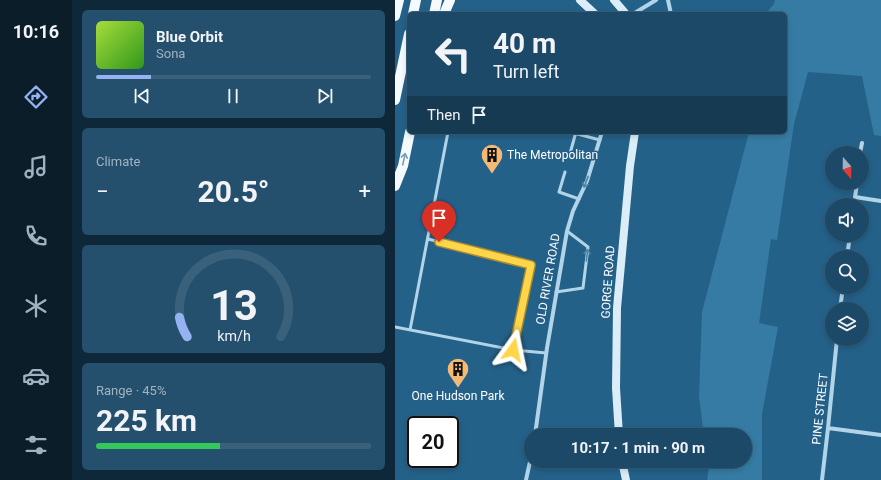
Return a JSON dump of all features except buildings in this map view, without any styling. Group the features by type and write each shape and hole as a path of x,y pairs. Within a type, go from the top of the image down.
{"main road":[{"path":"395,16 399,0"},
{"path":"413,12 416,0"},
{"path":"434,12 437,0"},
{"path":"445,12 450,0"},
{"path":"580,0 593,12"},
{"path":"614,0 623,12"},
{"path":"395,100 407,43"},
{"path":"395,186 403,166 410,134"},
{"name":"GORGE ROAD","path":"619,428 617,308 630,166 635,134"},
{"path":"623,468 625,480"}],"street":[{"path":"636,12 656,0"},
{"path":"668,0 671,12"},
{"name":"OLD RIVER ROAD","path":"536,428 546,350 567,231 573,211 587,181 602,134"},
{"path":"856,190 855,197 881,201"},
{"name":"PINE STREET","path":"822,480 836,346"},
{"path":"828,428 881,435"},
{"path":"526,480 529,468"}],"lane":[{"path":"410,330 449,134"},
{"path":"569,156 576,134"},
{"path":"579,134 600,140"},
{"path":"565,172 559,192 579,199"},
{"path":"556,292 583,288 588,248 567,231"},
{"path":"428,239 531,265 513,350"},
{"path":"395,327 513,350 546,350"}],"shaded area":[{"path":"775,0 881,0 881,136 874,135 862,76 808,72 794,124 777,240 771,239 759,323 778,327 762,414 762,480 707,480 709,468 752,468 752,428 703,428 699,397 702,312 748,134 787,134 787,12 767,12 774,4"}],"place":[{"name":"The Metropolitan","path":"492,174"},
{"name":"One Hudson Park","path":"458,388"}],"route":[{"path":"439,242 531,265 513,350"}]}
